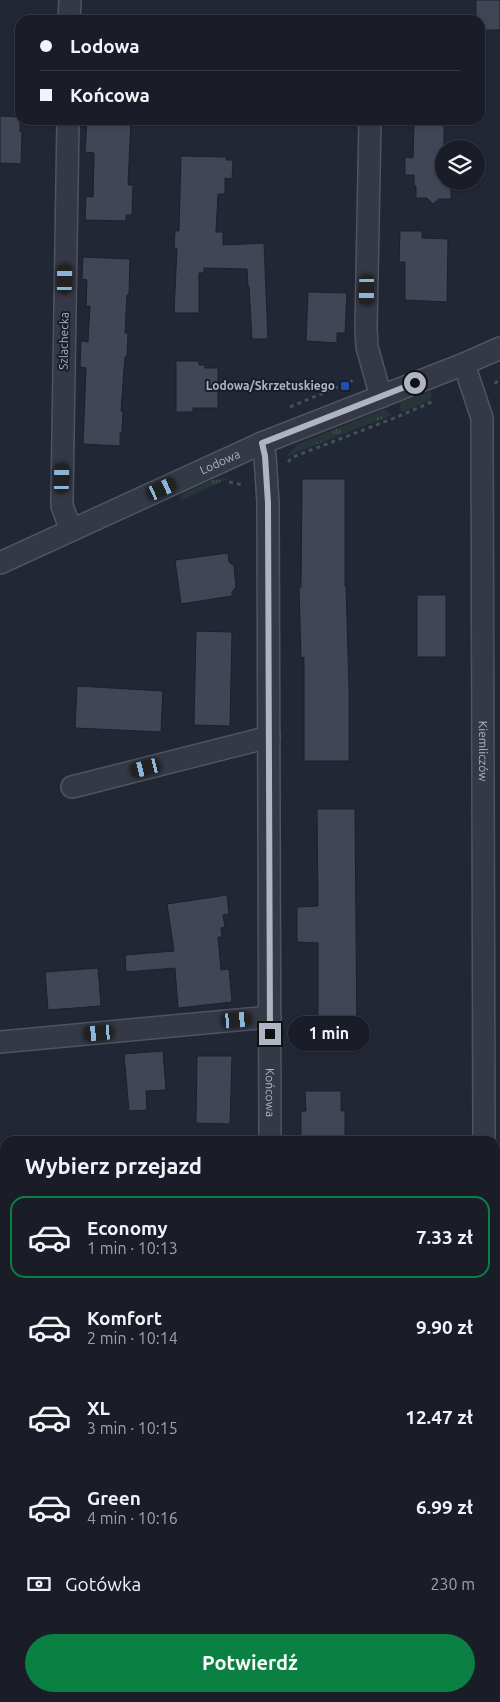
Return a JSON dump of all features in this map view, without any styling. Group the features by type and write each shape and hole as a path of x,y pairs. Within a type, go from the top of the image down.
{"street":[{"path":"69,15 70,0"},
{"name":"Szlachecka","path":"68,125 62,506 71,530"},
{"path":"370,125 366,328 367,347 381,397"},
{"name":"Lodowa","path":"0,563 262,443 464,364 500,348"},
{"name":"Kiemliczów","path":"464,364 482,418 484,1136"},
{"name":"Końcowa","path":"262,443 265,456 268,503 270,1136"},
{"path":"72,787 269,737"},
{"path":"0,1042 270,1017"}],"path":[{"path":"285,465 293,457 439,399"}],"green space":[{"path":"431,391 432,396 430,400 402,412 400,409 401,402"},
{"path":"385,409 392,415 287,456 298,444"},
{"path":"229,478 180,501 181,495 212,480"}],"building":[{"path":"476,0 500,0 500,30 485,30 485,15 476,15"},
{"path":"0,116 15,117 15,125 20,125 20,132 22,131 21,164 0,163"},
{"path":"87,125 131,125 128,185 133,185 132,215 126,215 126,221 85,220 86,196 93,197 94,153 85,152"},
{"path":"414,125 444,125 444,140 435,140 435,190 451,190 451,199 439,199 433,204 427,198 416,198 414,175 405,175 405,157 413,158"},
{"path":"181,156 226,157 226,160 233,160 232,179 225,178 225,194 218,194 216,232 223,232 223,245 264,243 268,339 252,339 247,269 204,268 204,273 199,273 199,313 174,313 177,248 174,248 175,231 179,231"},
{"path":"400,231 422,231 422,238 448,239 447,302 405,300 405,262 399,262"},
{"path":"83,257 130,259 125,333 128,333 127,357 125,357 124,369 120,446 83,444 86,368 80,367 81,341 88,342 90,306 86,306 87,280 82,279"},
{"path":"308,292 347,293 345,333 337,333 337,343 306,341"},
{"path":"176,361 199,361 199,365 205,365 205,368 218,368 218,408 193,408 193,412 176,412"},
{"path":"302,479 345,479 345,586 349,688 349,761 304,761 304,657 301,658 299,587 301,587"},
{"path":"228,553 229,562 234,566 236,587 232,592 232,596 181,604 175,560"},
{"path":"417,595 446,595 446,657 417,657"},
{"path":"196,631 232,632 230,726 194,725"},
{"path":"77,686 163,691 161,732 75,728"},
{"path":"317,809 355,809 357,1043 318,1044 318,943 297,942 297,907 318,906"},
{"path":"227,895 229,914 223,915 225,927 221,928 222,937 218,937 221,970 229,969 232,1002 178,1008 175,968 126,972 125,955 174,951 167,904"},
{"path":"98,968 101,1006 48,1010 45,972"},
{"path":"163,1051 166,1090 146,1091 147,1110 129,1111 124,1054"},
{"path":"197,1056 232,1056 230,1124 196,1123"},
{"path":"305,1091 341,1091 341,1111 345,1111 345,1136 301,1136 301,1111 306,1111"}],"place":[{"name":"Lodowa/Skrzetuskiego","path":"345,386"}],"route":[{"path":"270,1034 268,503 265,456 262,443 415,383"}]}
